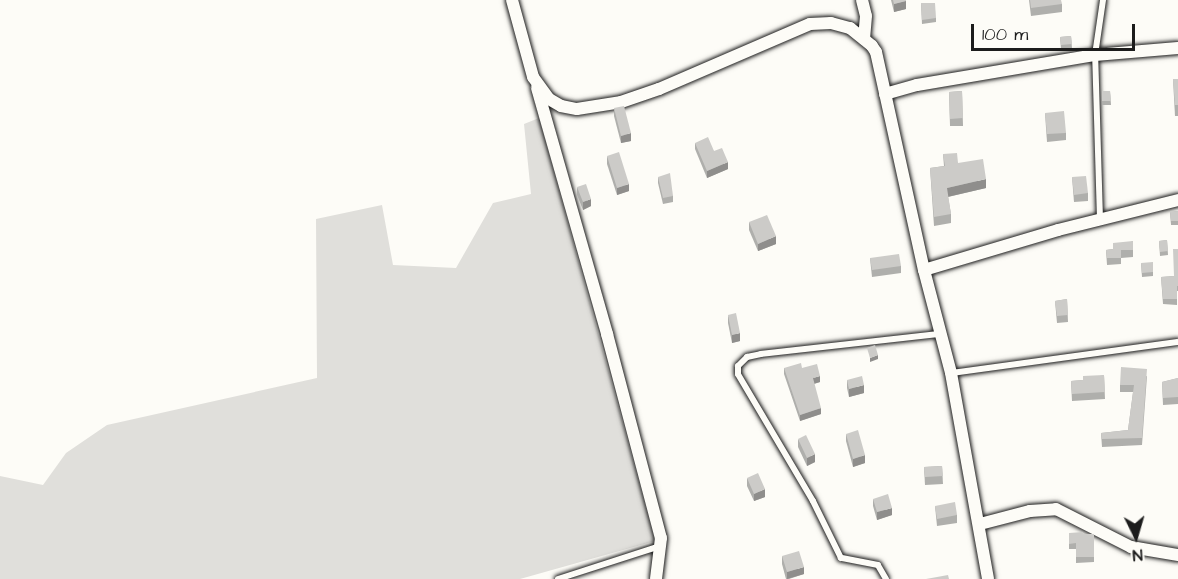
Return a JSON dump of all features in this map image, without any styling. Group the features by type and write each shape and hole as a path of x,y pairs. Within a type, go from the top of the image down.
{"street":[{"path":"512,0 640,455 662,545 656,579"},
{"path":"862,0 866,16 864,39"},
{"path":"533,76 549,99 561,106 577,109 597,108 659,89 810,24 840,25 850,28 876,52 924,270 951,373 980,524 988,579"},
{"path":"885,94 916,85 1095,55 1178,48"},
{"path":"924,270 1100,219 1178,200"},
{"path":"980,524 1030,511 1056,509 1131,547 1178,555"}],"lane":[{"path":"1100,219 1095,55 1103,0"},
{"path":"886,579 878,565 841,558 813,501 738,375 738,366 747,357 761,354 940,334"},
{"path":"951,373 1178,342"},
{"path":"558,579 662,545"}],"shaded area":[{"path":"539,118 655,541 520,579 0,579 0,476 43,485 66,453 107,425 317,378 316,219 382,205 393,265 456,268 493,203 531,194 524,124"}],"building":[{"path":"893,0 906,0 906,1 894,4"},
{"path":"1030,0 1061,0 1062,4 1031,8"},
{"path":"921,3 935,3 936,18 922,20"},
{"path":"1071,36 1072,44 1061,45 1060,37"},
{"path":"1173,79 1178,79 1178,105 1175,105"},
{"path":"962,91 963,118 950,119 949,92"},
{"path":"1102,91 1110,91 1111,101 1102,101"},
{"path":"624,106 631,133 621,136 614,108"},
{"path":"1064,111 1066,133 1047,134 1045,113"},
{"path":"708,137 714,151 722,148 728,162 707,171 695,143"},
{"path":"619,152 629,184 617,188 607,156"},
{"path":"957,153 958,163 983,159 986,179 947,188 951,214 934,217 930,168 945,166 943,154"},
{"path":"670,173 673,196 663,198 658,177"},
{"path":"1086,176 1088,193 1074,195 1072,177"},
{"path":"586,184 591,199 583,202 577,187"},
{"path":"1178,211 1178,221 1171,221 1170,212"},
{"path":"767,215 776,236 758,244 749,222"},
{"path":"1167,240 1168,251 1160,252 1159,241"},
{"path":"1133,241 1133,250 1121,250 1121,258 1107,258 1106,250 1113,249 1113,243"},
{"path":"1173,249 1178,249 1177,299 1163,299 1161,277 1174,276"},
{"path":"899,254 901,266 872,270 870,258"},
{"path":"1153,262 1153,272 1142,273 1141,263"},
{"path":"1067,299 1068,315 1057,316 1055,301"},
{"path":"736,313 740,333 732,335 728,315"},
{"path":"875,345 878,355 870,358 867,348"},
{"path":"801,363 802,368 817,364 820,376 813,378 821,408 800,415 784,368"},
{"path":"1121,367 1147,369 1142,438 1102,439 1101,433 1128,430 1134,385 1120,385"},
{"path":"1104,375 1105,392 1072,394 1071,381 1083,380 1083,376"},
{"path":"862,376 864,385 849,389 847,380"},
{"path":"1178,378 1178,397 1163,398 1162,382"},
{"path":"858,430 865,455 853,459 846,434"},
{"path":"806,435 815,454 807,458 798,439"},
{"path":"942,466 943,476 925,477 924,467"},
{"path":"758,473 765,489 754,494 747,478"},
{"path":"888,494 892,508 877,512 873,499"},
{"path":"955,502 957,515 937,519 935,506"},
{"path":"1083,532 1083,534 1094,534 1094,557 1076,557 1076,543 1069,544 1069,533"},
{"path":"799,551 804,567 787,572 782,556"},
{"path":"948,575 949,579 926,579"}]}
